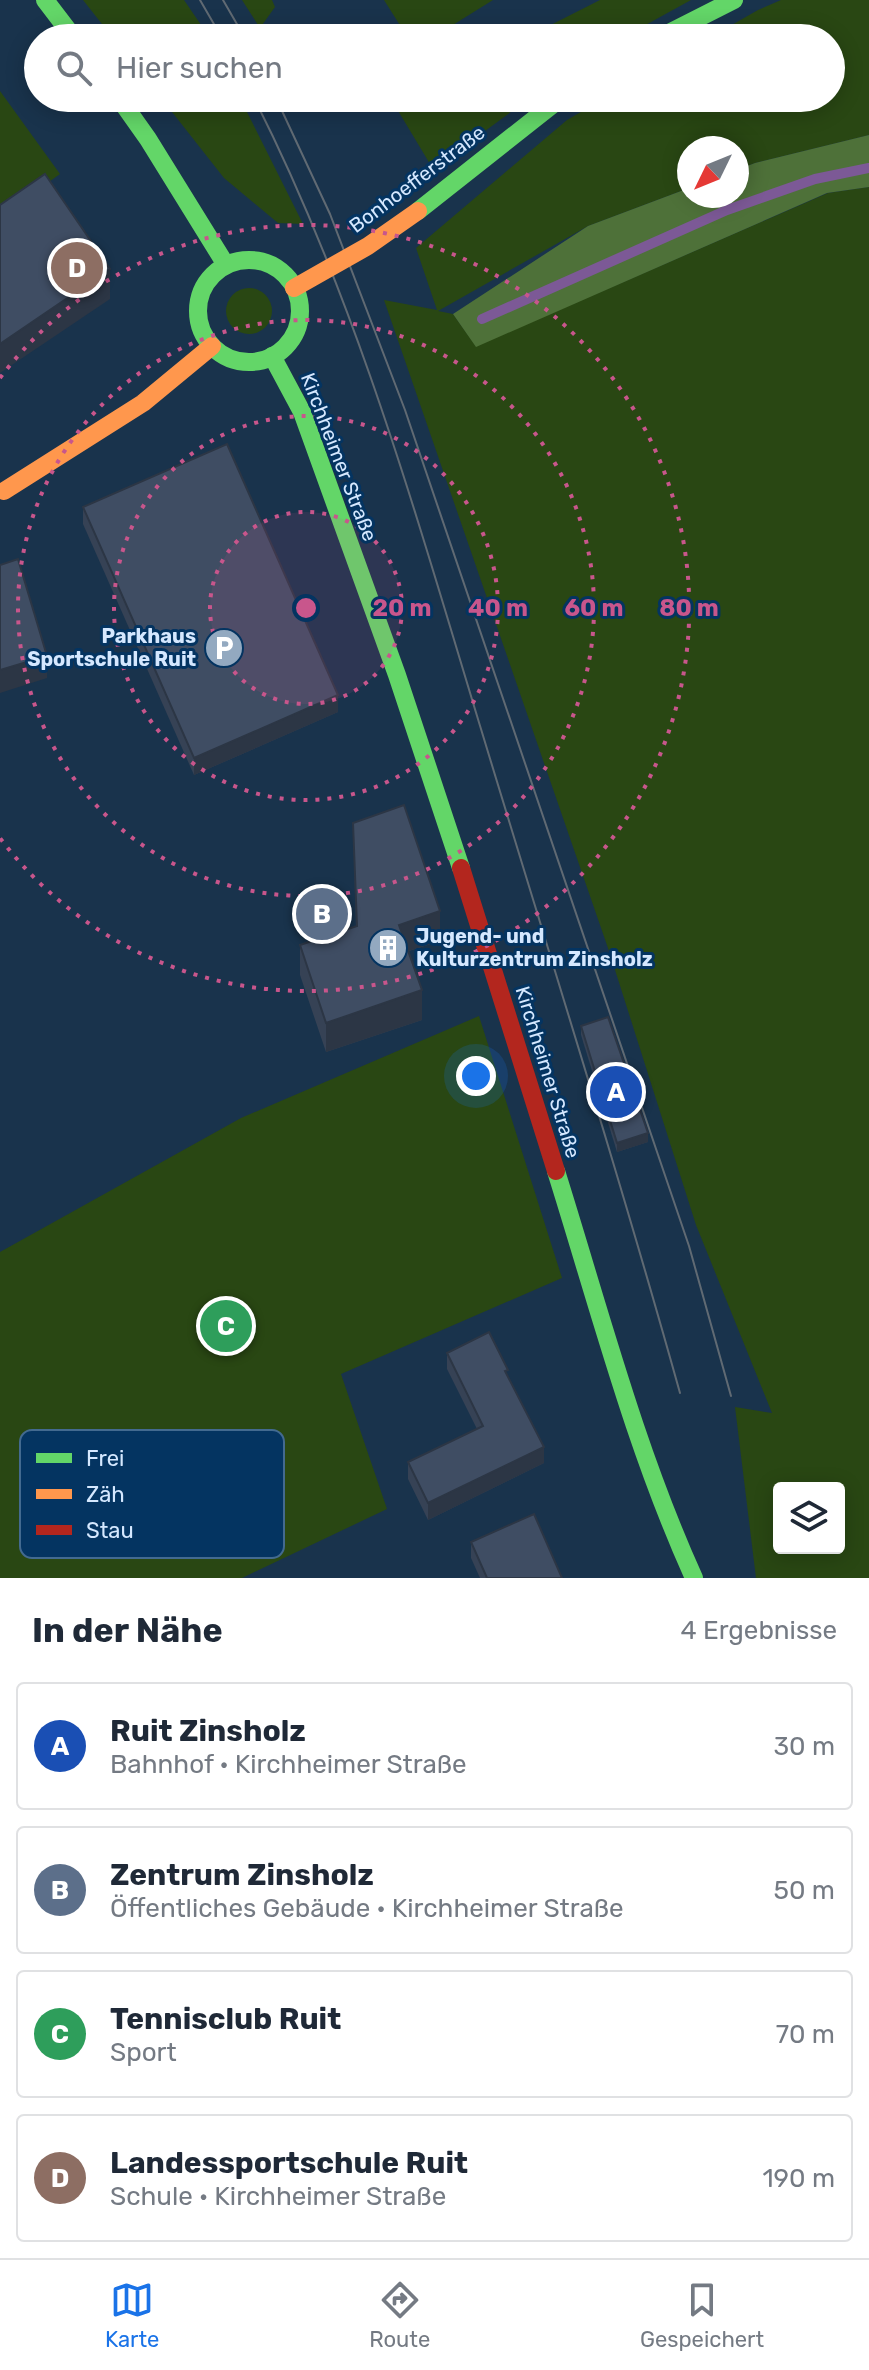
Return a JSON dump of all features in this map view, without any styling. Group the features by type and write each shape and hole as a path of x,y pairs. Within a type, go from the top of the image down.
{"main road":[{"path":"45,0 63,24"},
{"path":"687,24 734,0"},
{"path":"129,112 226,265"},
{"name":"Bonhoefferstraße","path":"294,288 368,246 418,211 541,112"},
{"path":"244,260 270,264 284,274 294,288 300,305 299,323 286,346 272,356 245,361 227,356 212,346 202,329 199,301 211,276 226,265 244,260"},
{"path":"4,491 143,403 212,346"},
{"name":"Kirchheimer Straße","path":"272,356 302,412 397,675 485,940 641,1445 673,1532 694,1578"}],"green space":[{"path":"83,0 184,0 200,24 102,24"},
{"path":"242,0 272,0 275,7 263,24 257,24"},
{"path":"384,0 493,0 454,24 399,24"},
{"path":"600,0 691,0 647,24 553,24"},
{"path":"781,0 869,0 869,135 749,165 749,136 677,136 677,193 588,226 438,311 453,314 476,346 828,193 869,187 869,1578 756,1578 735,1407 772,1413 696,1225 609,951 384,300 437,310 416,248 567,120 581,112 845,112 845,24 734,24"},
{"path":"0,91 60,174 0,217"},
{"path":"172,112 247,112 303,224 278,223 224,178"},
{"path":"399,112 511,112 433,169"},
{"path":"869,135 869,187 827,193 476,347 453,314 588,226 677,193 677,208 749,208 749,165"},
{"path":"249,288 265,295 272,311 265,327 249,334 233,327 226,311 233,295"},
{"path":"479,1016 562,1278 341,1374 387,1509 242,1578 0,1578 0,1252 241,1118"}],"building":[{"path":"45,174 110,269 0,344 0,205"},
{"name":"Parkhaus Sportschule Ruit","path":"227,444 338,695 194,758 83,507"},
{"path":"18,559 47,656 0,670 0,565"},
{"name":"Jugend- und Kulturzentrum Zinsholz","path":"404,805 440,911 399,925 422,990 326,1023 300,945 357,926 353,823"},
{"path":"608,1017 648,1133 617,1143 581,1026"},
{"path":"489,1332 544,1447 428,1503 408,1462 483,1426 447,1353"},
{"path":"534,1514 562,1578 487,1578 471,1542"}],"waterway":[{"path":"482,319 727,210 815,179 869,168"}],"tram line":[{"path":"200,0 214,24"},
{"path":"223,0 237,24"},
{"path":"261,112 323,251 354,330 408,488 680,1393"},
{"path":"283,112 330,214 405,410 689,1246 731,1396"}],"traffic: fast":[{"path":"45,0 63,24"},
{"path":"687,24 734,0"},
{"path":"129,112 226,265"},
{"path":"418,211 543,112"},
{"path":"249,260 268,264 285,275 296,292 300,311 296,330 285,347 268,358 249,362 230,358 213,347 202,330 198,311 202,292 213,275 230,264 249,260"},
{"path":"272,356 302,412 397,675 461,868"},
{"path":"556,1171 636,1428 694,1578"}],"traffic: slow":[{"path":"294,288 368,246 418,211"},
{"path":"4,491 143,403 212,346"}],"traffic: jam":[{"path":"461,868 556,1171"}],"place":[{"name":"Landessportschule Ruit","path":"77,268"},
{"name":"Parkhaus Sportschule Ruit","path":"224,648"},
{"name":"Zentrum Zinsholz","path":"322,914"},
{"name":"Jugend- und Kulturzentrum Zinsholz","path":"388,948"},
{"name":"Ruit Zinsholz","path":"616,1092"},
{"name":"Tennisclub Ruit","path":"226,1326"}]}
